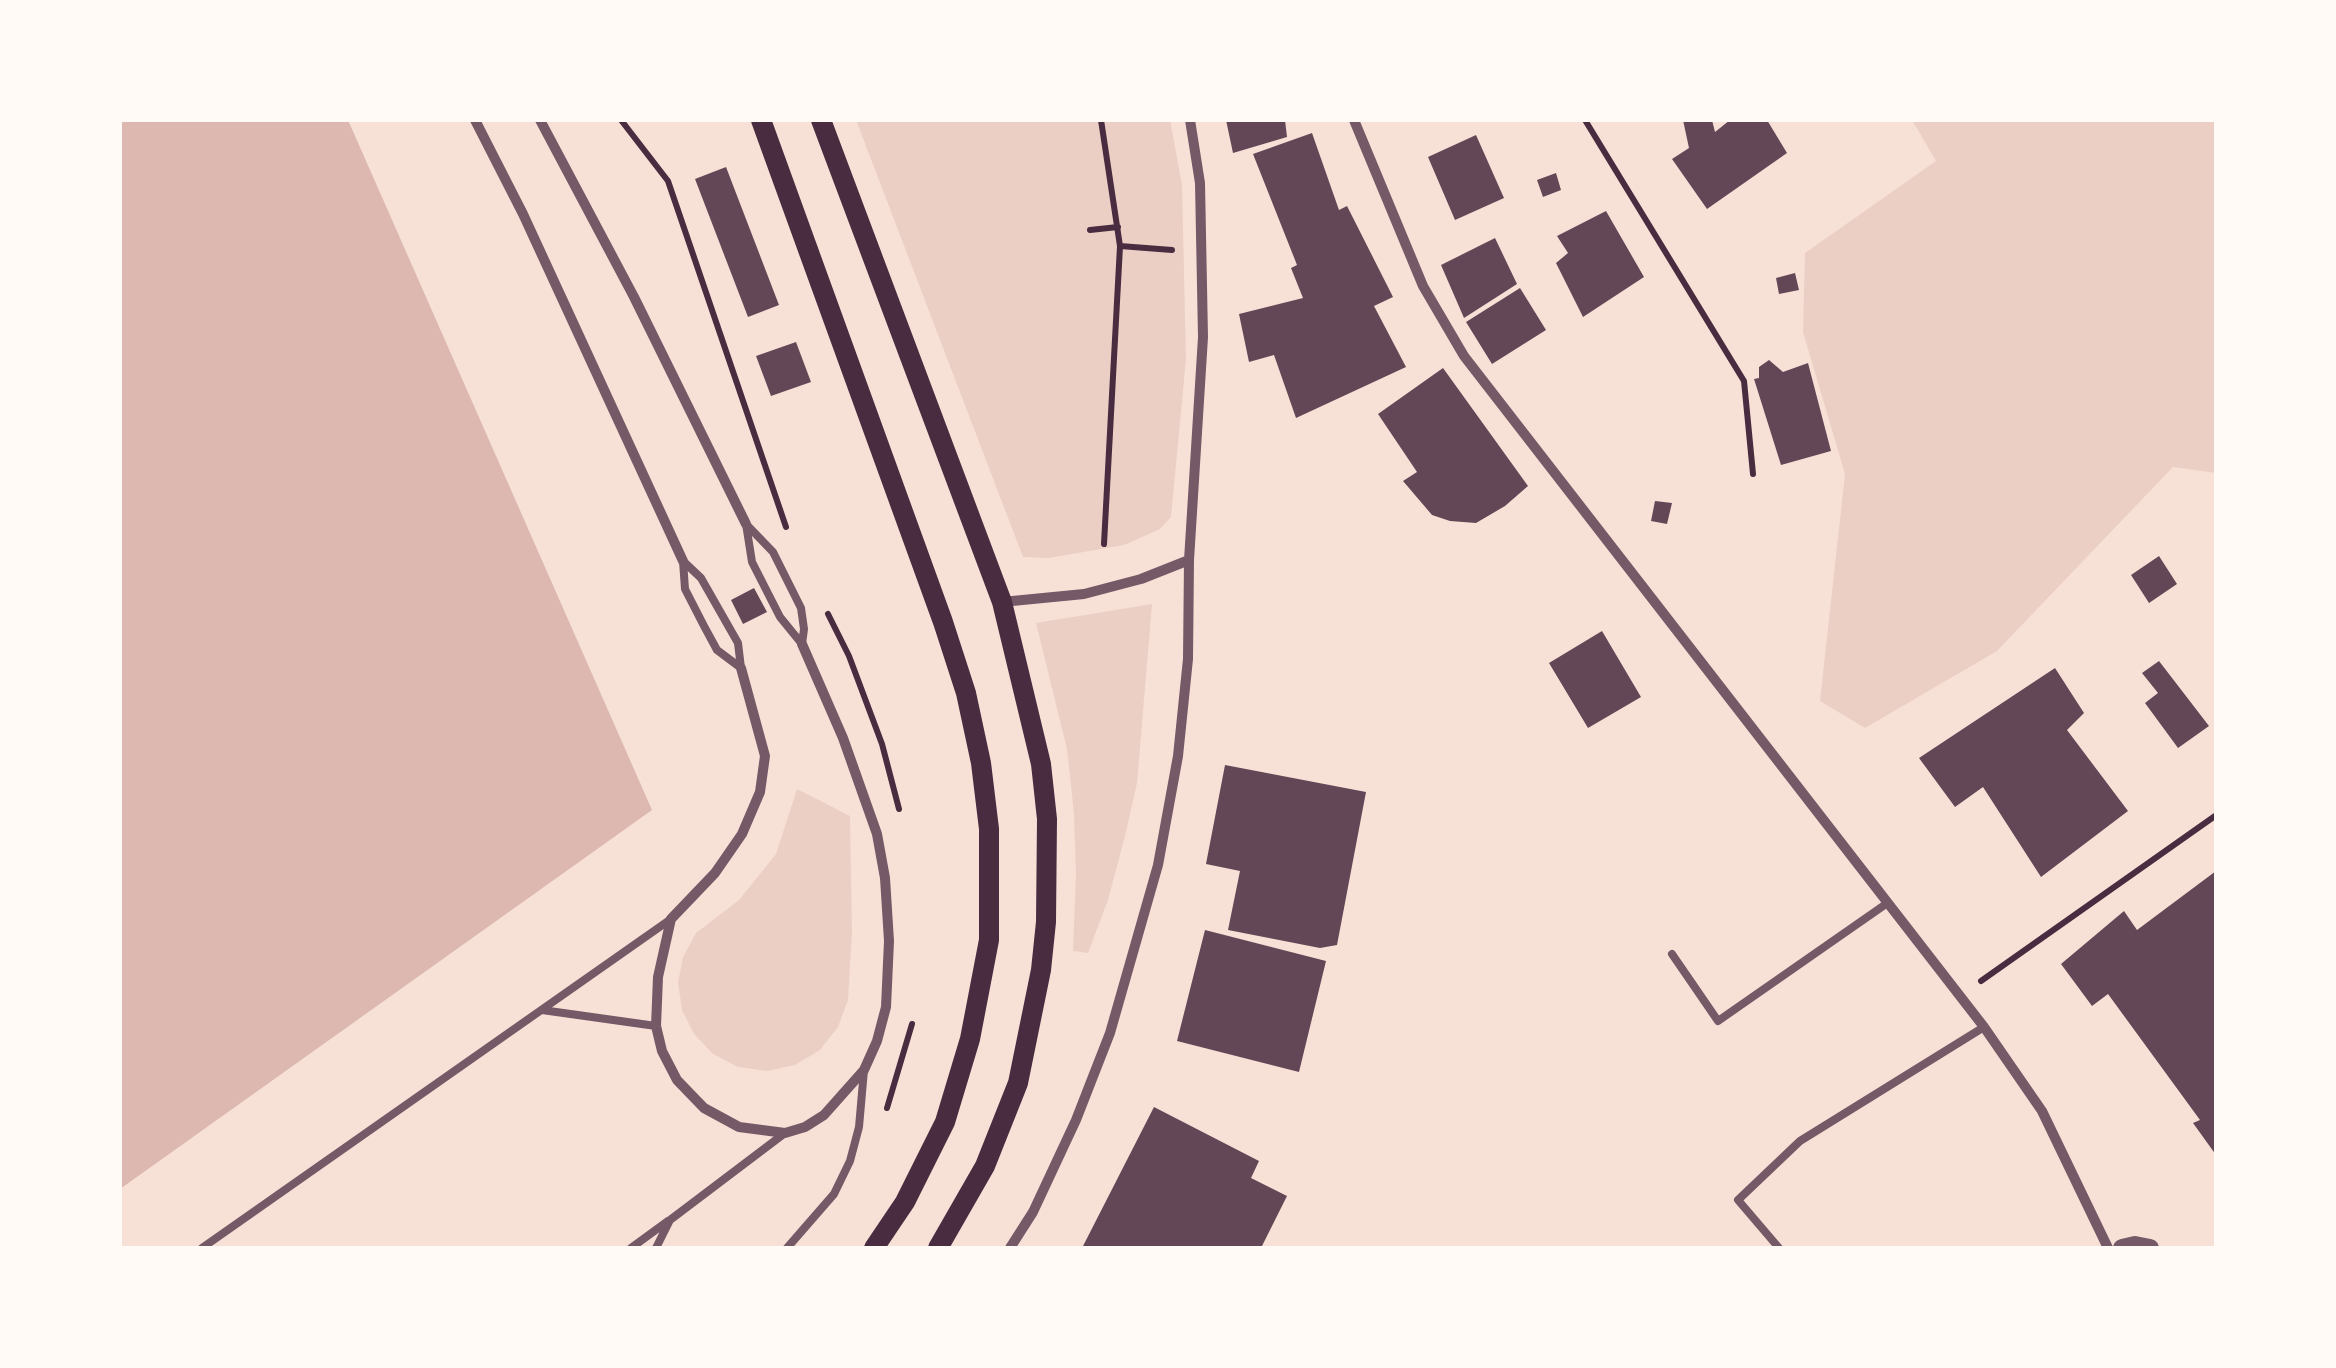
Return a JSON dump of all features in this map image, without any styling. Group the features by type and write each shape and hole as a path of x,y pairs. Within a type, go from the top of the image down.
{"main road":[{"path":"761,120 966,693 988,829 988,940 970,1039 944,1122 905,1202 874,1248"},
{"path":"821,120 1002,602 1040,764 1047,819 1046,922 1018,1083 986,1166 938,1248"}],"street":[{"path":"475,120 523,214 683,561"},
{"path":"540,120 618,265 746,524"},
{"path":"1010,1248 1033,1212 1076,1120 1110,1033 1158,865 1180,736 1188,659 1189,560 1203,337 1200,183 1190,120"},
{"path":"1354,120 1423,286 1464,356 1984,1027 2042,1111 2108,1248"},
{"path":"1002,602 1084,594 1141,579 1189,560"},
{"path":"741,668 765,756 760,792 742,834 715,874 671,920 658,977 656,1026 662,1051 677,1080 696,1102 723,1122 785,1133 824,1115 864,1070 886,1008 889,942 885,878 877,834 844,738 802,644"},
{"path":"2122,1248 2150,1248"}],"lane":[{"path":"746,524 773,552 800,608 802,644"},
{"path":"746,524 752,562 780,617 802,644"},
{"path":"683,561 685,589 716,650 741,668"},
{"path":"683,561 701,578 738,643 741,668"},
{"path":"1672,954 1718,1021 1886,904"},
{"path":"202,1248 671,920"},
{"path":"540,1010 656,1026"},
{"path":"1778,1248 1738,1200 1800,1141 1984,1027"},
{"path":"787,1248 834,1194 850,1161 859,1126 864,1070"},
{"path":"631,1248 785,1133"},
{"path":"656,1248 670,1220"}],"path":[{"path":"1101,120 1120,246 1104,544"},
{"path":"1585,120 1744,381 1753,474"},
{"path":"1090,230 1118,226"},
{"path":"1120,246 1172,250"},
{"path":"1960,996 2215,816"}],"shaded area":[{"path":"120,120 348,120 652,810 120,1189"},
{"path":"856,120 1170,120 1182,185 1186,359 1171,517 1160,529 1124,545 1049,558 1023,557"},
{"path":"1912,120 2216,120 2216,473 2173,467 1997,651 1865,728 1820,701 1845,474 1803,332 1805,253 1936,161"},
{"path":"1152,604 1137,783 1125,836 1108,900 1088,953 1073,951 1076,874 1067,749 1036,623"},
{"path":"797,789 850,816 852,933 848,1000 838,1027 820,1050 795,1065 767,1071 738,1067 713,1054 694,1034 682,1010 678,983 683,957 696,933 739,900 776,854"}],"building":[{"path":"1226,120 1285,120 1287,137 1233,153"},
{"path":"1683,120 1712,120 1715,132 1730,120 1767,120 1787,153 1707,209 1672,159 1689,148"},
{"path":"1312,133 1339,210 1347,206 1393,297 1374,306 1406,367 1296,418 1274,355 1249,362 1239,314 1303,298 1291,268 1297,265 1253,154"},
{"path":"1476,135 1504,198 1455,220 1428,157"},
{"path":"726,167 779,305 748,317 695,179"},
{"path":"1556,173 1561,190 1543,197 1537,180"},
{"path":"1606,211 1644,277 1583,317 1556,263 1568,253 1557,236"},
{"path":"1495,238 1517,284 1464,318 1441,265"},
{"path":"1795,273 1799,290 1779,294 1776,278"},
{"path":"1520,288 1546,330 1492,364 1466,322"},
{"path":"796,342 811,382 771,396 756,356"},
{"path":"1769,360 1783,372 1808,363 1831,451 1781,465 1754,379 1759,378 1759,367"},
{"path":"1443,368 1528,486 1476,523 1432,515 1403,481 1417,472 1378,414"},
{"path":"1655,501 1672,503 1667,524 1651,521"},
{"path":"2159,556 2177,584 2149,603 2131,575"},
{"path":"754,588 767,612 743,624 731,600"},
{"path":"1602,631 1641,697 1588,728 1549,663"},
{"path":"2159,661 2209,726 2178,748 2145,703 2158,693 2142,673"},
{"path":"2055,668 2084,713 2067,730 2128,811 2041,877 1983,787 1955,807 1919,758"},
{"path":"1225,765 1366,792 1337,945 1320,948 1228,930 1240,871 1206,864"},
{"path":"2216,871 2216,1155 2193,1123 2200,1120 2108,994 2092,1006 2061,964 2124,911 2137,930"},
{"path":"1205,930 1326,961 1299,1072 1177,1041"},
{"path":"1154,1107 1259,1161 1251,1178 1287,1196 1261,1248 1082,1248"}]}
